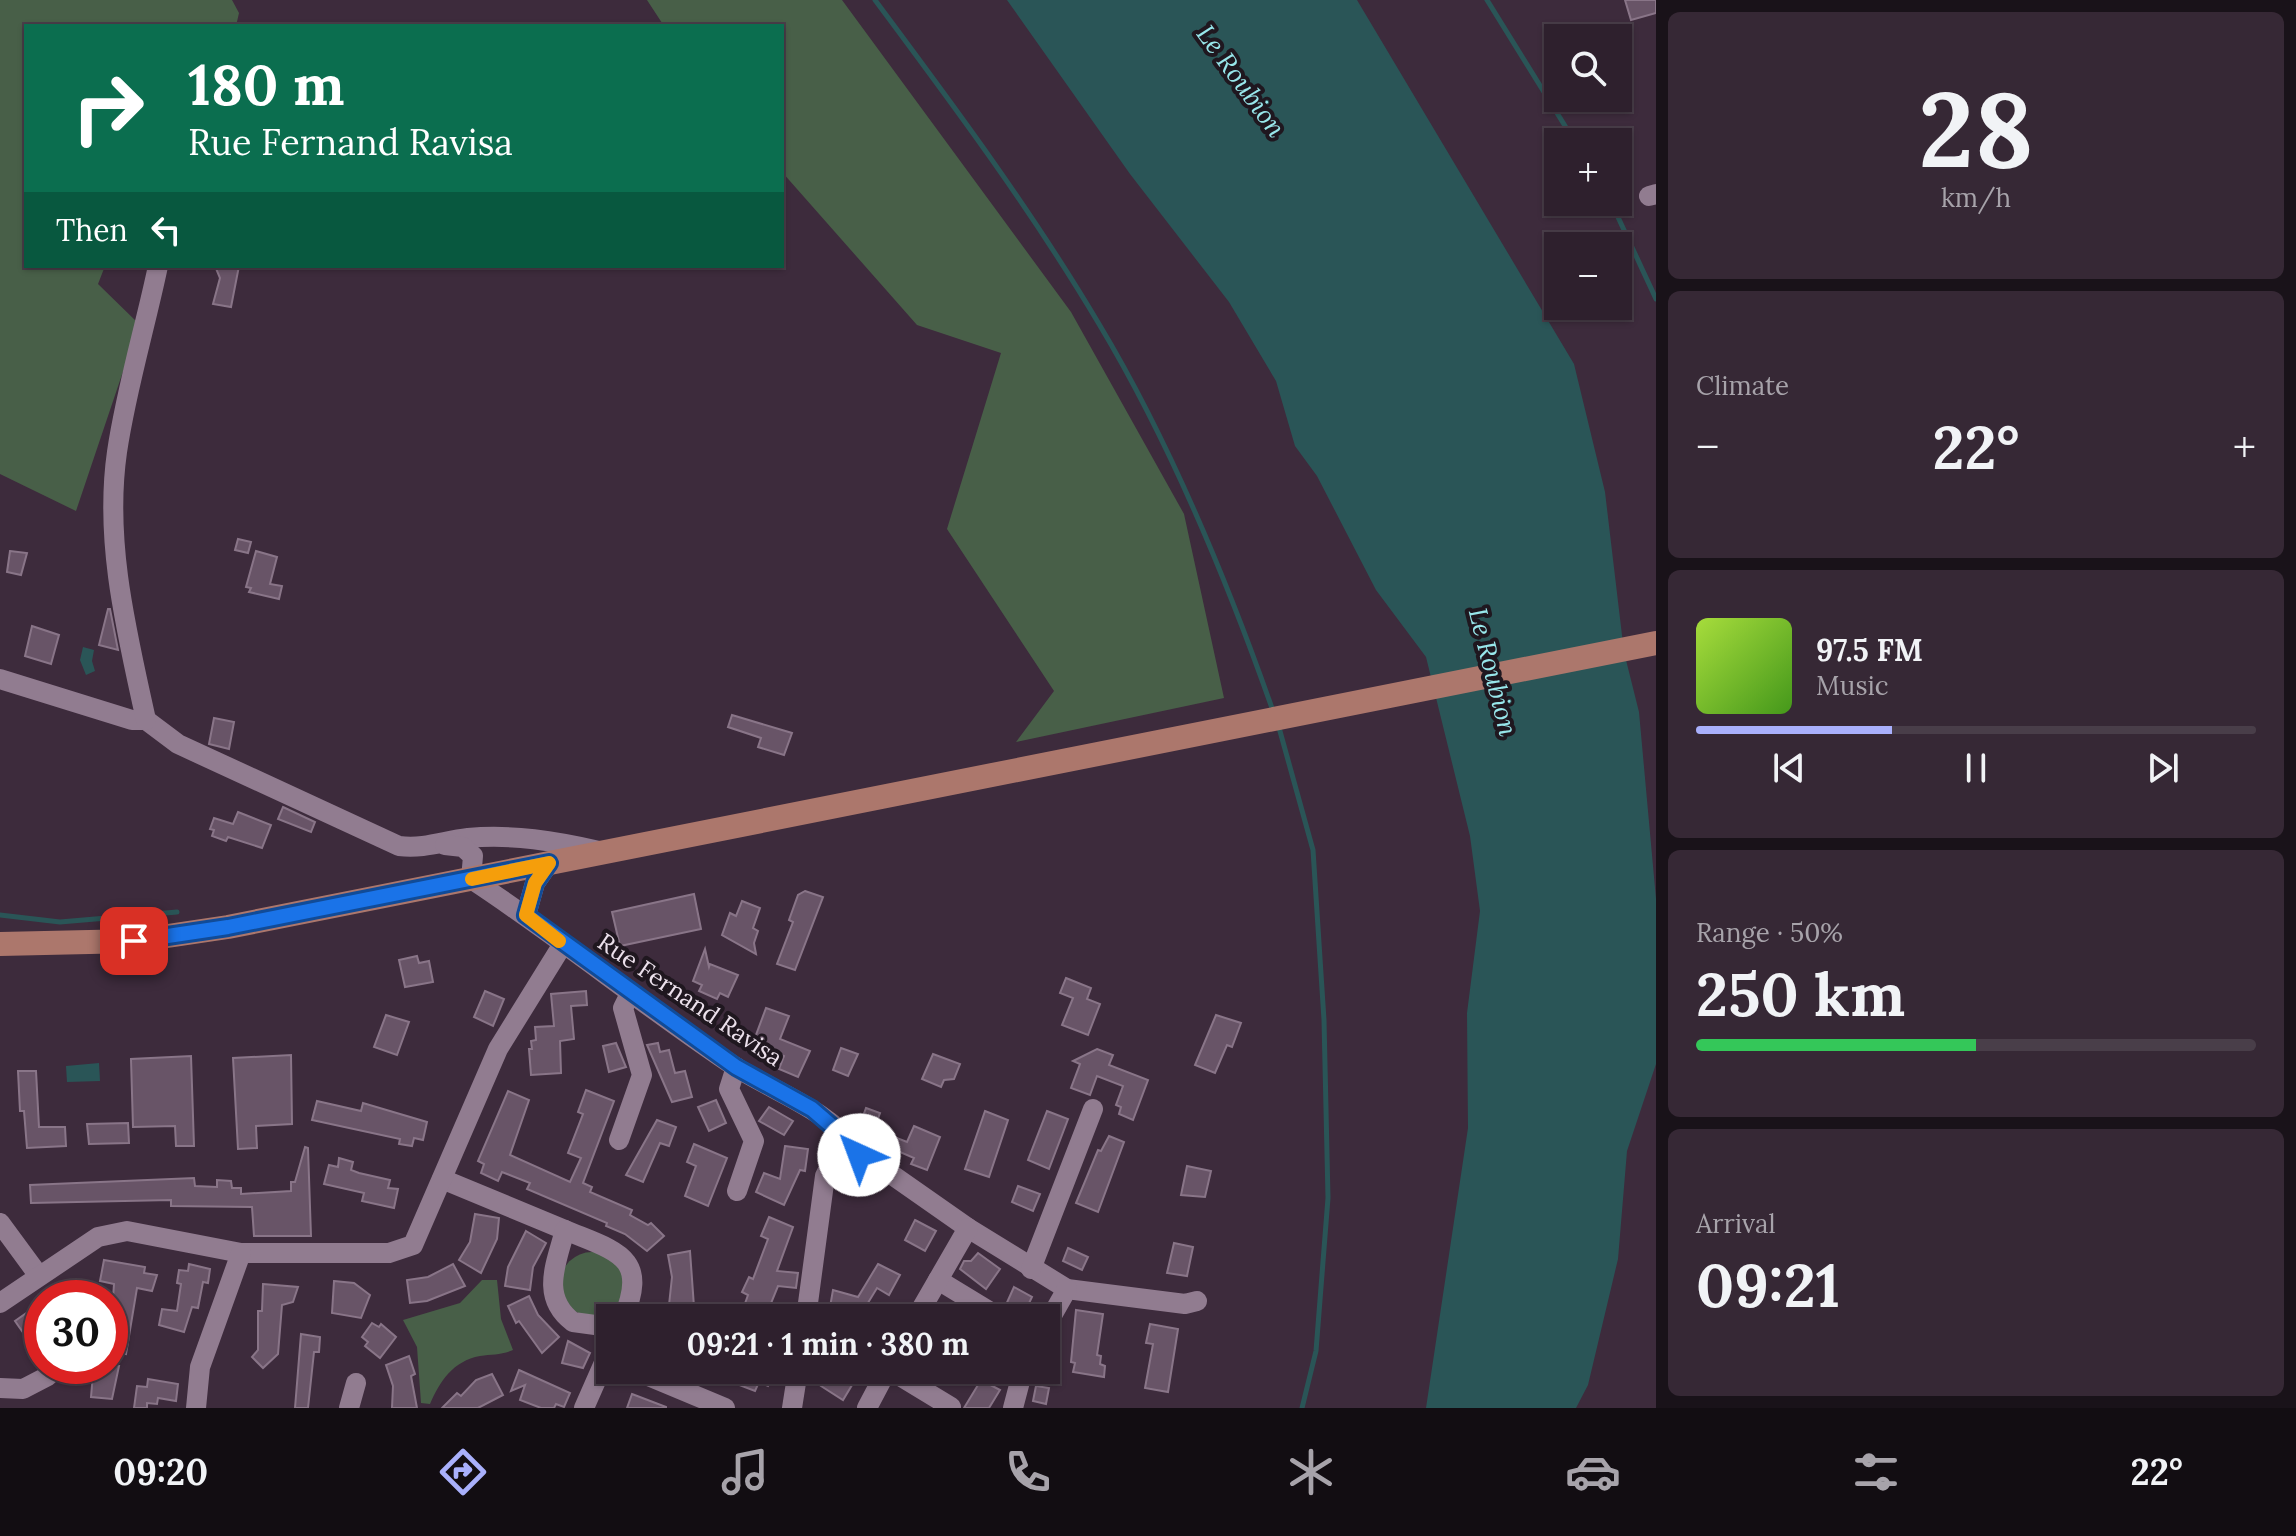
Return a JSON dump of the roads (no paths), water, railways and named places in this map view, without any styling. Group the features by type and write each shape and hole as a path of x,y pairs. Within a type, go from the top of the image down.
{"main road":[{"path":"0,944 134,941 228,927 1656,643"}],"street":[{"path":"146,720 115,552 114,502 117,452 158,268"},
{"path":"0,679 132,720 146,720 178,744 399,846 422,848 497,837 547,839 603,852"},
{"path":"441,845 463,847 473,856 471,879"},
{"path":"526,915 535,883 549,863"},
{"name":"Rue Fernand Ravisa","path":"471,879 526,915 630,994 736,1067 828,1123 850,1157"},
{"path":"0,1303 98,1237 127,1231 241,1253 389,1253 413,1245 498,1049 563,944"},
{"path":"619,1140 642,1075 623,1008 630,994"},
{"path":"736,1067 729,1089 754,1141 737,1191"},
{"path":"1031,1269 1093,1109"},
{"path":"808,1304 825,1176 850,1157 1067,1289 1185,1304 1197,1301"},
{"path":"442,1179 621,1255 632,1272 634,1292 629,1304"},
{"path":"0,1223 39,1276"},
{"path":"924,1304 968,1228"},
{"path":"565,1230 552,1289 559,1308 573,1322 596,1325"},
{"path":"558,1256 597,1244"},
{"path":"196,1408 200,1367 241,1253"},
{"path":"938,1280 977,1304"},
{"path":"1058,1304 1067,1289"},
{"path":"349,1408 356,1383"},
{"path":"584,1408 596,1383"},
{"path":"0,1388 23,1389 33,1384"},
{"path":"668,1384 725,1408"},
{"path":"792,1408 796,1384"},
{"path":"867,1408 880,1384"},
{"path":"912,1384 951,1407"},
{"path":"1013,1408 1019,1384"}],"water":[{"name":"Le Roubion","path":"1007,0 1357,0 1544,314 1544,320 1548,320 1574,364 1605,492 1624,652 1639,712 1656,899 1656,1064 1627,1151 1618,1259 1588,1385 1576,1408 1426,1408 1468,1128 1467,1013 1480,911 1470,836 1426,657 1376,590 1317,476 1295,446 1276,381 1229,302 1130,174"},
{"path":"83,647 94,650 92,661 95,671 86,675 80,660"},
{"path":"99,1063 100,1081 67,1082 66,1066"}],"waterway":[{"path":"875,0 1020,200 1125,370 1196,513 1273,711"},
{"path":"1487,0 1566,128"},
{"path":"1617,216 1656,299"},
{"path":"1278,724 1313,850 1324,1020 1328,1198 1316,1351 1302,1408"},
{"path":"0,915 60,922 177,912"}]}
